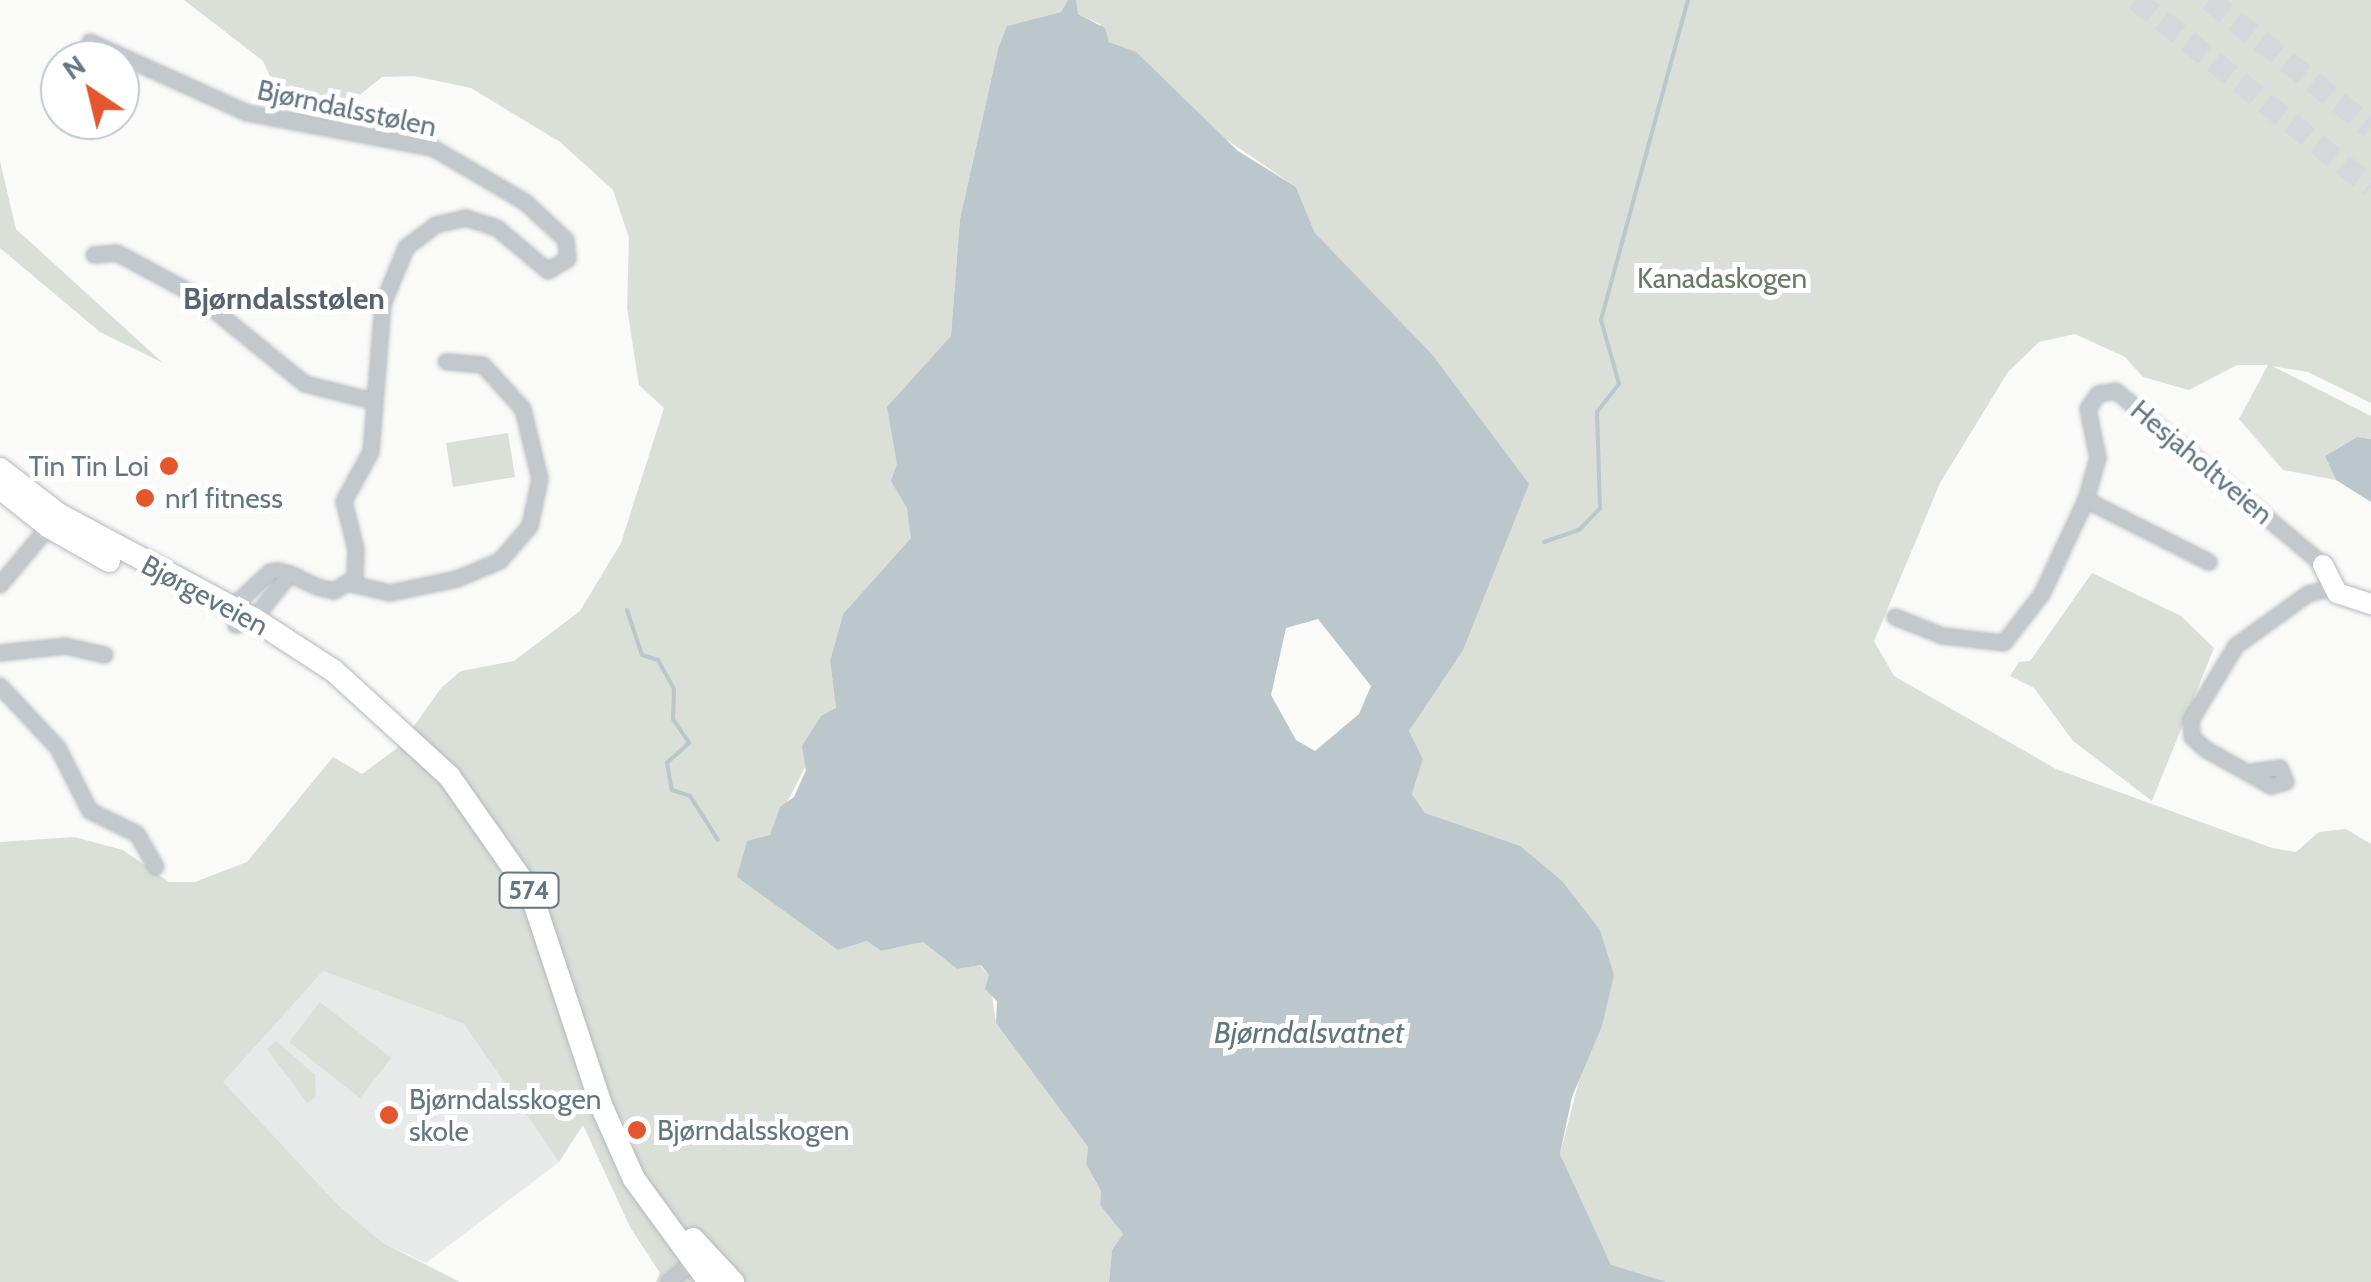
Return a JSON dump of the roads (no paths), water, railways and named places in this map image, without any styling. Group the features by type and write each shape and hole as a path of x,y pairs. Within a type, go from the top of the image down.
{"main road":[{"name":"Bjørgeveien","path":"0,469 54,521"},
{"name":"Bjørgeveien","path":"0,488 54,521 241,618 403,731 483,816 530,893 596,1084 634,1179 699,1271 732,1282"},
{"name":"Hesjaholtveien","path":"2320,561 2332,588"},
{"path":"2332,588 2371,604"}],"street":[{"name":"Bjørndalsstølen","path":"140,65 247,113 433,148 560,230 568,260 548,272 497,228 466,218 436,224 411,242 383,304 371,452 344,501 358,562 351,584"},
{"path":"94,255 117,253 197,296 305,384 373,401"},
{"path":"241,618 270,572 290,574 326,591 351,584 390,594 457,579 500,561 530,526 540,478 523,409 484,365 446,362"},
{"name":"Hesjaholtveien","path":"1895,617 1943,636 2004,643 2042,594 2086,500 2098,458 2088,409 2098,394 2116,390 2320,561"},
{"path":"2086,500 2208,562"},
{"path":"0,585 54,521"},
{"path":"241,618 290,574"},
{"path":"2252,772 2196,742 2191,720 2236,646 2308,594 2332,588"},
{"path":"0,653 66,646 105,655"},
{"path":"0,686 58,748 90,811 137,834 156,868"},
{"path":"669,1282 699,1271"}],"water":[{"name":"Bjørndalsvatnet","path":"1068,0 1076,0 1078,14 1105,28 1109,42 1136,52 1238,151 1296,187 1315,233 1431,353 1529,484 1463,650 1409,731 1423,759 1412,794 1425,813 1520,846 1562,881 1600,930 1614,975 1602,1026 1572,1097 1560,1154 1611,1265 1667,1282 1109,1282 1112,1250 1123,1234 1100,1205 1101,1191 1086,1164 1088,1147 996,1023 997,1001 985,989 989,975 981,965 957,969 923,942 881,951 867,941 838,950 737,877 747,841 770,835 780,807 794,797 806,770 802,746 821,716 836,708 830,661 843,614 911,538 907,508 891,481 897,464 887,407 951,336 960,219 998,49 1007,26 1061,12","holes":["1318,619 1371,686 1359,714 1315,751 1296,740 1271,695 1286,628"]},
{"path":"2357,437 2371,439 2371,502 2336,480 2325,456"}],"waterway":[{"path":"1544,542 1579,530 1600,508 1597,412 1619,384 1601,320 1688,0"},
{"path":"627,610 642,655 658,660 674,689 673,719 689,743 667,763 672,790 690,796 718,840"}],"tunnel":[{"path":"2136,0 2371,187"},
{"path":"2209,0 2371,128"}],"place":[{"name":"Tin Tin Loi","path":"169,466"},
{"name":"nr1 fitness","path":"145,498"},
{"name":"Bjørndalsskogen skole","path":"389,1115"},
{"name":"Bjørndalsskogen","path":"637,1130"}],"district":[{"name":"Bjørndalsstølen","path":"284,299"}],"park label":[{"name":"Kanadaskogen","path":"1722,278"}]}
